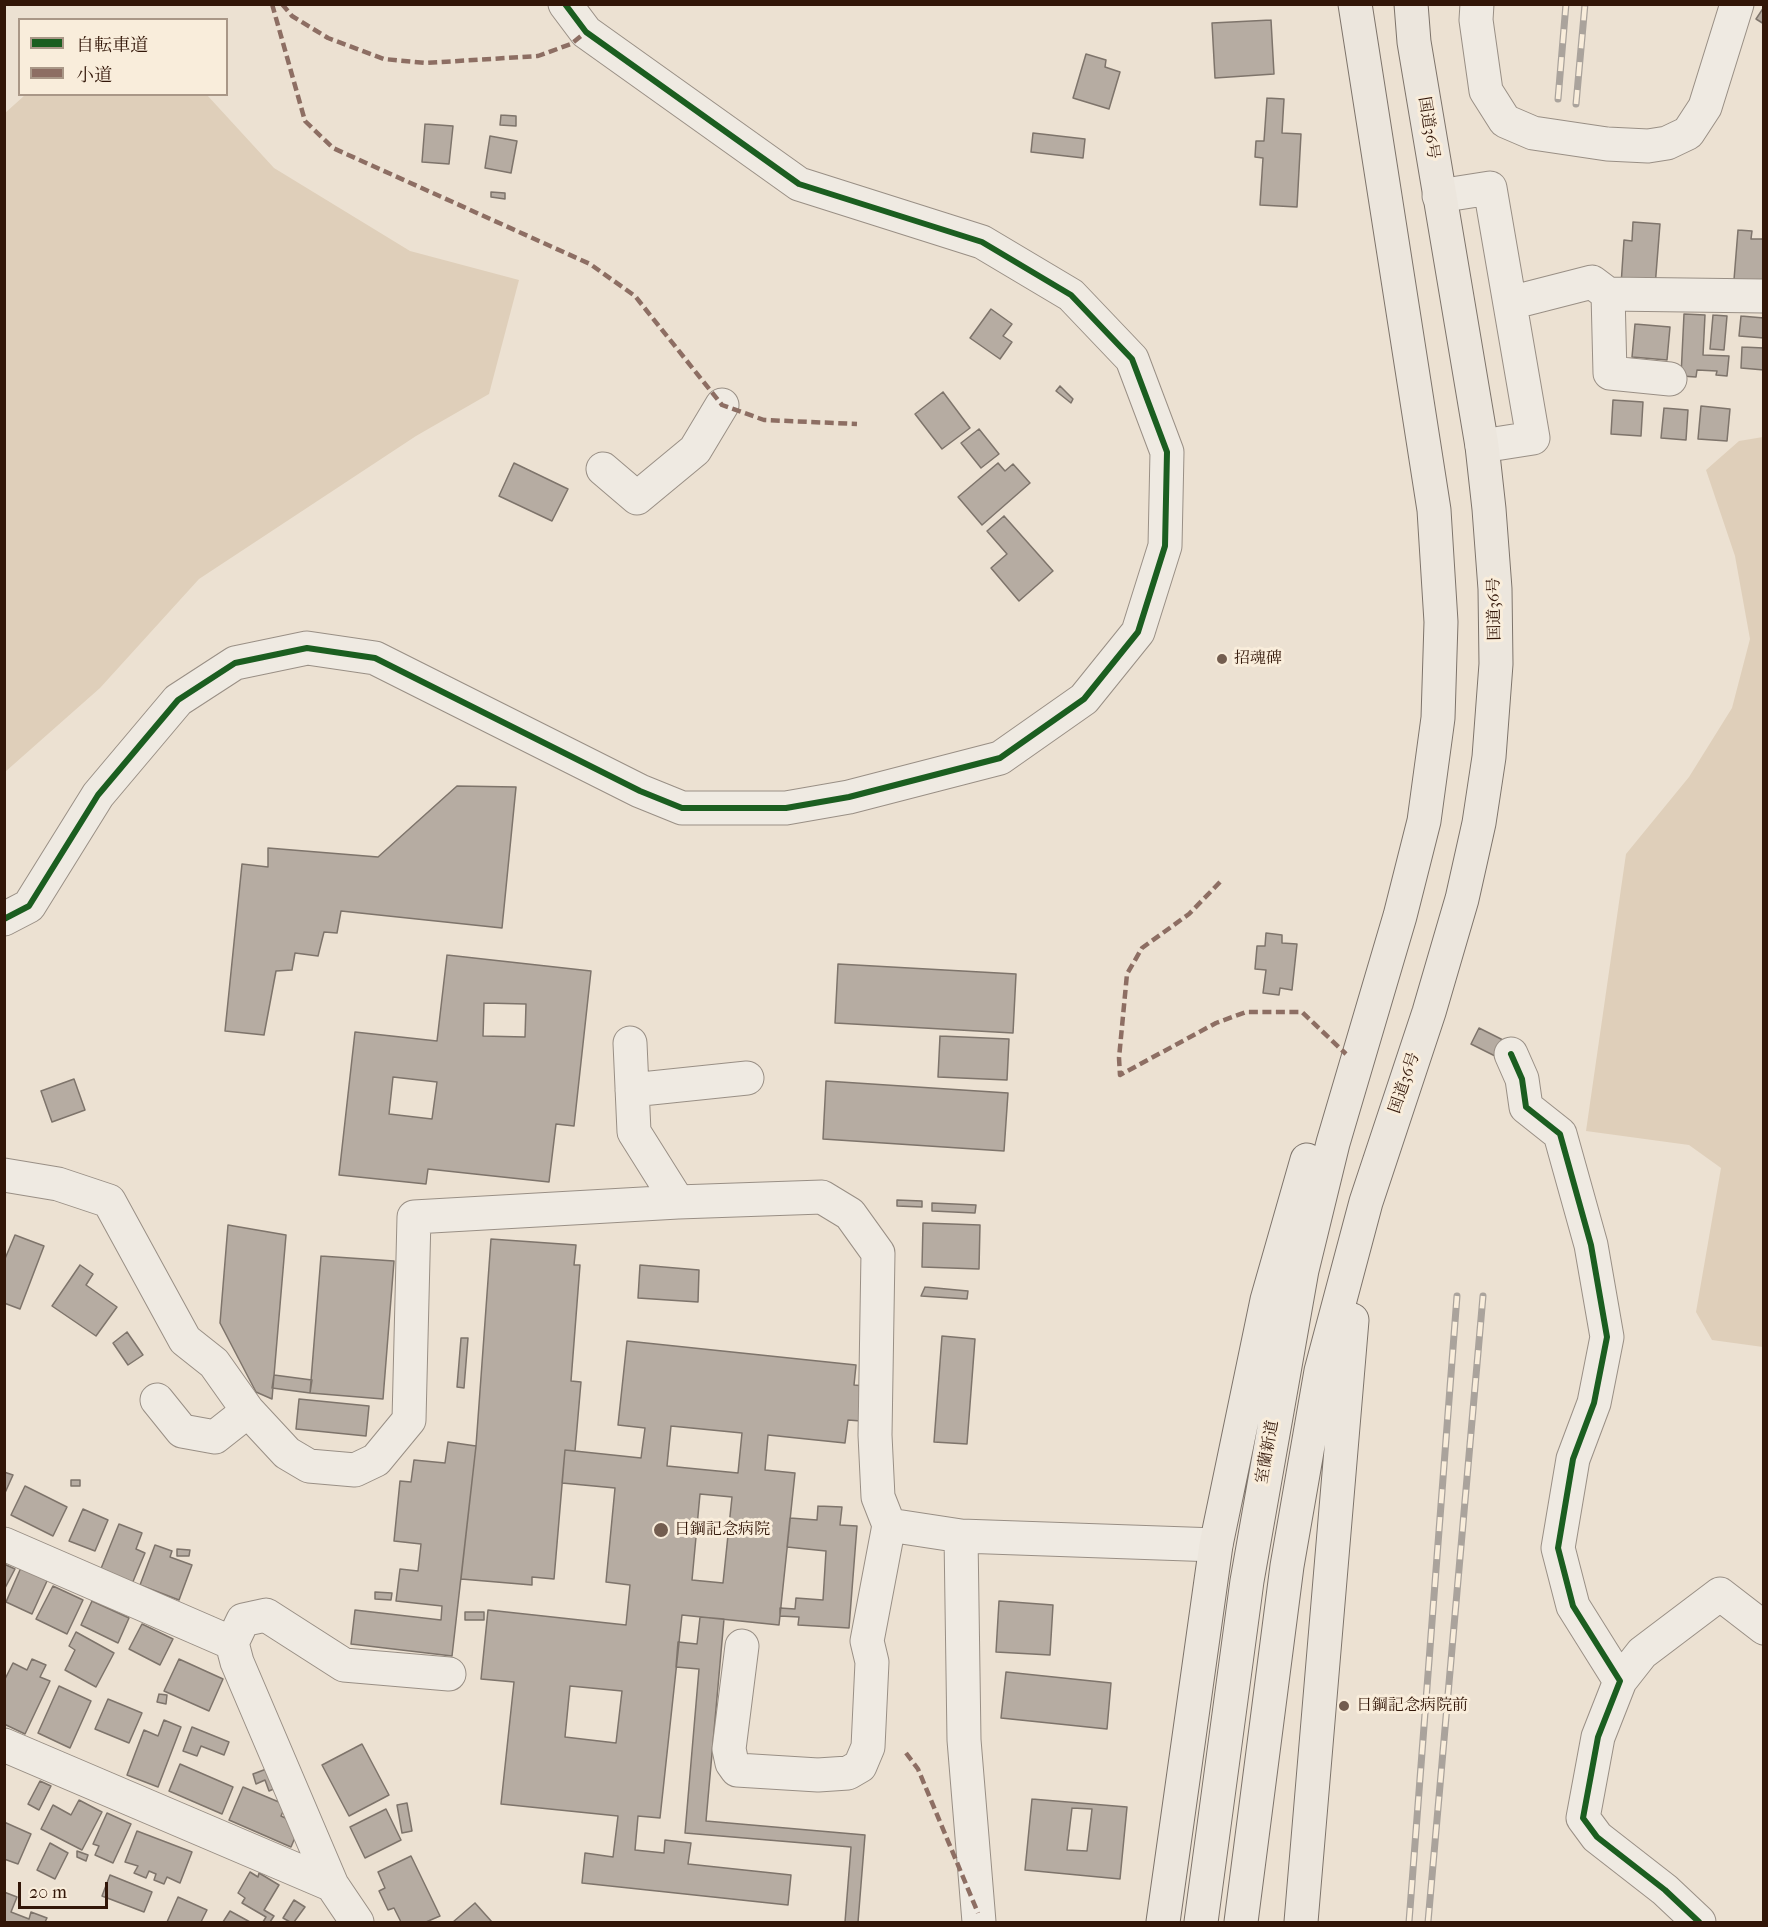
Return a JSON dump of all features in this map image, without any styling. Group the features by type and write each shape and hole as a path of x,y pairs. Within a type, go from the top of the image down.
{"highway":[{"path":"1163,1923 1216,1545 1267,1300 1305,1167 1346,1054 1377,989 1400,916 1424,821 1438,718 1441,622 1434,510 1355,4"},
{"name":"国道36号","path":"1366,1202 1429,1012 1462,899 1479,823 1488,757 1496,664 1495,589 1482,446 1414,42 1411,4"},
{"name":"室蘭新道","path":"1201,1923 1266,1461 1302,1270 1333,1143 1377,989"},
{"path":"1241,1923 1268,1696 1303,1467 1321,1371 1366,1202"},
{"path":"1301,1923 1343,1401 1366,1202"}],"street":[{"path":"4,919 29,906 98,795 178,700 235,663 307,648 375,658 640,791 682,808 786,808 849,797 1000,758 1084,699 1138,632 1165,546 1167,452 1132,359 1071,295 982,242 799,184 586,32 565,4"},
{"path":"1478,4 1476,20 1486,91 1505,121 1533,133 1607,144 1648,147 1667,143 1688,133 1705,106 1737,4"},
{"path":"1439,196 1490,188 1510,303 1533,438 1482,446"},
{"path":"1510,303 1592,282 1608,294 1764,296"},
{"path":"1608,294 1610,373 1670,379"},
{"path":"603,469 637,498 695,450 723,405"},
{"path":"630,1043 634,1132 678,1202"},
{"path":"1510,1054 1522,1080 1526,1107 1560,1134 1591,1245 1607,1337 1593,1403 1573,1459 1558,1548 1573,1606 1620,1681"},
{"path":"632,1090 747,1078"},
{"path":"4,1176 58,1184 109,1201 186,1340 214,1363 248,1410 287,1453 309,1466 355,1470 376,1460 409,1420 414,1217 678,1202 822,1197 850,1214 878,1252 875,1435 878,1497 889,1525 867,1641 872,1662 868,1747 861,1766 848,1773 818,1775 737,1770 732,1763 729,1749 742,1646"},
{"path":"157,1400 182,1431 215,1437 248,1410"},
{"path":"889,1525 961,1536 1216,1545"},
{"path":"961,1536 964,1740 979,1923"},
{"path":"4,1544 232,1643 332,1885 357,1923"},
{"path":"1700,1923 1665,1890 1597,1837 1583,1818 1598,1737 1620,1681 1642,1653 1720,1594 1764,1628"},
{"path":"232,1643 243,1620 266,1615 344,1665 449,1674"},
{"path":"4,1745 332,1885"}],"shaded area":[{"path":"24,96 208,96 274,168 410,251 519,280 489,394 416,436 199,579 100,688 5,772 4,114"},
{"path":"1764,437 1763,1347 1712,1340 1696,1312 1721,1168 1689,1145 1586,1131 1626,854 1689,777 1732,708 1750,639 1735,556 1706,470 1739,441"}],"building":[{"path":"1764,7 1764,24 1756,19"},
{"path":"1271,20 1274,74 1215,78 1212,23"},
{"path":"1086,54 1106,60 1105,67 1120,72 1109,109 1073,98"},
{"path":"1267,98 1284,99 1282,133 1301,134 1297,207 1260,205 1263,158 1255,157 1256,141 1264,141"},
{"path":"501,115 516,116 516,126 500,125"},
{"path":"425,124 453,126 449,164 422,162"},
{"path":"1033,133 1085,139 1083,158 1031,152"},
{"path":"490,136 517,141 511,173 485,168"},
{"path":"491,192 505,193 505,199 491,197"},
{"path":"1633,222 1660,224 1655,287 1621,285 1624,240 1632,241"},
{"path":"1738,230 1752,231 1751,239 1764,239 1764,294 1733,292"},
{"path":"991,309 1012,324 1003,336 1012,342 1000,359 970,338"},
{"path":"1684,314 1705,315 1703,355 1729,356 1727,376 1716,375 1717,371 1697,370 1696,377 1681,376"},
{"path":"1713,315 1727,316 1724,350 1710,349"},
{"path":"1741,316 1764,318 1764,338 1739,336"},
{"path":"1635,324 1670,327 1667,360 1632,357"},
{"path":"1742,347 1764,348 1764,370 1741,368"},
{"path":"1060,386 1073,399 1071,403 1056,391"},
{"path":"943,392 970,428 942,449 915,414"},
{"path":"1613,400 1643,402 1641,436 1611,434"},
{"path":"1701,406 1730,409 1727,441 1698,439"},
{"path":"1664,408 1688,410 1686,440 1661,438"},
{"path":"979,429 999,454 981,468 961,443"},
{"path":"514,463 568,489 552,521 499,496"},
{"path":"998,463 1005,471 1013,464 1030,483 982,525 958,497"},
{"path":"1004,516 1053,571 1019,601 991,568 1007,554 987,531"},
{"path":"457,786 516,787 502,928 341,911 337,933 324,932 318,956 295,953 292,970 276,971 264,1035 225,1031 242,864 268,867 268,848 378,857"},
{"path":"1266,933 1282,935 1282,943 1297,944 1292,990 1280,988 1279,995 1263,993 1266,970 1255,969 1257,946 1265,946"},
{"path":"447,955 591,971 574,1126 556,1124 549,1182 428,1169 426,1184 339,1175 355,1032 437,1041","holes":["484,1003 526,1004 525,1037 483,1036","393,1077 437,1082 432,1119 389,1114"]},
{"path":"838,964 1016,974 1013,1033 835,1023"},
{"path":"1479,1028 1513,1045 1505,1061 1471,1044"},
{"path":"940,1036 1009,1039 1007,1080 938,1077"},
{"path":"74,1079 85,1110 52,1122 41,1091"},
{"path":"826,1081 1008,1093 1004,1151 823,1139"},
{"path":"897,1200 922,1201 922,1207 897,1206"},
{"path":"932,1203 976,1205 975,1213 932,1211"},
{"path":"923,1223 980,1225 979,1269 922,1267"},
{"path":"228,1225 286,1235 272,1399 256,1392 220,1323"},
{"path":"15,1235 44,1246 20,1309 4,1303 4,1261"},
{"path":"491,1239 576,1245 574,1265 580,1265 571,1381 581,1382 575,1451 565,1450 554,1579 532,1577 532,1585 461,1579 476,1446"},
{"path":"321,1256 394,1261 383,1399 310,1393"},
{"path":"80,1265 93,1274 86,1285 117,1307 96,1336 52,1306"},
{"path":"640,1265 699,1270 698,1302 638,1298"},
{"path":"925,1287 968,1291 967,1299 921,1296"},
{"path":"127,1332 143,1355 128,1365 113,1343"},
{"path":"942,1336 975,1339 967,1444 934,1442"},
{"path":"461,1338 468,1338 464,1388 457,1387"},
{"path":"627,1341 856,1365 854,1385 865,1386 861,1421 848,1420 845,1443 768,1435 765,1470 795,1473 779,1625 682,1615 660,1818 638,1816 635,1850 664,1853 665,1840 691,1843 688,1864 791,1875 788,1905 582,1883 585,1853 613,1857 618,1816 501,1804 514,1682 481,1679 488,1610 626,1625 630,1585 606,1582 615,1488 562,1483 565,1450 641,1458 645,1428 618,1425","holes":["671,1426 742,1433 738,1473 667,1466","700,1494 732,1497 723,1583 692,1580","570,1686 622,1691 616,1743 565,1737"]},
{"path":"274,1375 312,1380 310,1393 272,1388"},
{"path":"299,1399 369,1406 366,1436 296,1429"},
{"path":"448,1442 476,1446 452,1656 351,1644 355,1610 441,1620 442,1606 396,1601 400,1569 418,1571 421,1544 394,1541 400,1481 411,1482 414,1460 445,1463"},
{"path":"4,1472 13,1475 4,1495"},
{"path":"71,1480 80,1480 80,1486 71,1486"},
{"path":"25,1486 67,1507 53,1536 11,1515"},
{"path":"818,1506 842,1507 840,1525 857,1526 849,1628 798,1625 799,1617 780,1616 780,1608 795,1609 796,1598 823,1600 826,1551 787,1547 790,1518 817,1520"},
{"path":"83,1509 108,1520 95,1551 69,1541"},
{"path":"119,1524 142,1533 136,1549 145,1553 132,1584 100,1571"},
{"path":"155,1545 172,1551 170,1557 192,1565 179,1600 140,1585"},
{"path":"177,1549 190,1550 189,1556 177,1556"},
{"path":"23,1563 47,1581 32,1614 6,1602"},
{"path":"4,1564 15,1569 4,1590"},
{"path":"53,1586 83,1600 67,1634 36,1619"},
{"path":"375,1592 392,1593 391,1600 375,1599"},
{"path":"92,1601 129,1618 118,1643 81,1625"},
{"path":"999,1601 1053,1605 1050,1655 996,1652"},
{"path":"465,1612 484,1612 484,1620 465,1620"},
{"path":"700,1617 724,1619 706,1821 865,1835 858,1922 845,1922 851,1847 685,1833 699,1669 676,1667 678,1642 697,1644"},
{"path":"142,1624 173,1639 160,1665 129,1649"},
{"path":"76,1632 114,1653 96,1687 65,1670 75,1650 69,1646"},
{"path":"32,1659 46,1665 40,1677 50,1681 25,1734 4,1724 4,1681 13,1663 27,1670"},
{"path":"179,1659 223,1679 209,1711 164,1691"},
{"path":"1006,1672 1111,1683 1107,1729 1001,1718"},
{"path":"59,1686 91,1701 70,1748 38,1733"},
{"path":"159,1694 167,1695 166,1704 157,1702"},
{"path":"108,1699 142,1713 129,1743 95,1729"},
{"path":"164,1720 181,1727 158,1787 127,1775 144,1730 158,1736"},
{"path":"192,1727 229,1742 224,1755 201,1746 197,1756 183,1751"},
{"path":"362,1744 389,1795 349,1816 322,1765"},
{"path":"180,1764 233,1787 222,1814 169,1791"},
{"path":"269,1768 276,1788 269,1791 265,1780 256,1784 253,1774"},
{"path":"40,1781 51,1786 39,1810 28,1804"},
{"path":"243,1787 286,1805 281,1816 296,1823 297,1833 291,1847 229,1820"},
{"path":"1032,1799 1127,1807 1120,1879 1025,1870","holes":["1072,1808 1092,1809 1087,1851 1067,1850"]},
{"path":"79,1800 102,1812 82,1850 41,1829 53,1805 71,1815"},
{"path":"407,1803 412,1831 402,1833 397,1805"},
{"path":"386,1809 401,1840 365,1858 350,1827"},
{"path":"107,1813 131,1824 113,1863 95,1855 99,1846 93,1844"},
{"path":"4,1822 31,1834 18,1864 4,1859"},
{"path":"137,1831 192,1852 180,1883 167,1877 164,1884 154,1880 156,1874 149,1871 146,1878 134,1873 138,1866 125,1862"},
{"path":"50,1843 68,1853 55,1879 37,1870"},
{"path":"77,1851 88,1855 86,1861 77,1857"},
{"path":"411,1856 440,1916 426,1922 401,1922 394,1908 388,1910 379,1891 385,1888 378,1872"},
{"path":"250,1872 258,1877 259,1873 279,1885 264,1910 274,1916 270,1922 263,1922 266,1917 242,1903 245,1898 238,1893"},
{"path":"110,1875 152,1892 144,1912 102,1896"},
{"path":"4,1892 17,1897 11,1912 29,1919 31,1912 47,1918 45,1922 4,1922"},
{"path":"178,1897 207,1910 201,1922 167,1922"},
{"path":"294,1900 305,1907 294,1922 290,1922 283,1918"},
{"path":"475,1903 492,1922 453,1922"},
{"path":"230,1911 250,1922 223,1922"}],"railway":[{"path":"1558,99 1566,4"},
{"path":"1576,104 1585,4"},
{"path":"1409,1922 1457,1296"},
{"path":"1428,1922 1483,1296"}],"marked path":[{"path":"272,4 305,121 333,148 590,264 635,296 722,405 764,420 857,424"},
{"path":"282,4 292,16 328,38 384,59 426,63 538,56 571,44 586,32"},
{"path":"1220,882 1189,914 1142,948 1127,974 1119,1058 1120,1075 1216,1023 1246,1012 1302,1012 1346,1054"},
{"path":"906,1753 918,1769 978,1913"}],"cycle path":[{"path":"4,919 29,906 98,795 178,700 235,663 307,648 375,658 640,791 682,808 786,808 849,797 1000,758 1084,699 1138,632 1165,546 1167,452 1132,359 1071,295 982,242 799,184 586,32 565,4"},
{"path":"1511,1054 1522,1079 1526,1107 1560,1134 1591,1245 1607,1337 1594,1403 1573,1459 1558,1548 1573,1606 1620,1681 1598,1737 1583,1818 1597,1837 1665,1890 1699,1922"}],"place":[{"name":"招魂碑","path":"1222,659"},
{"name":"日鋼記念病院","path":"661,1530"},
{"name":"日鋼記念病院前","path":"1344,1706"}]}
